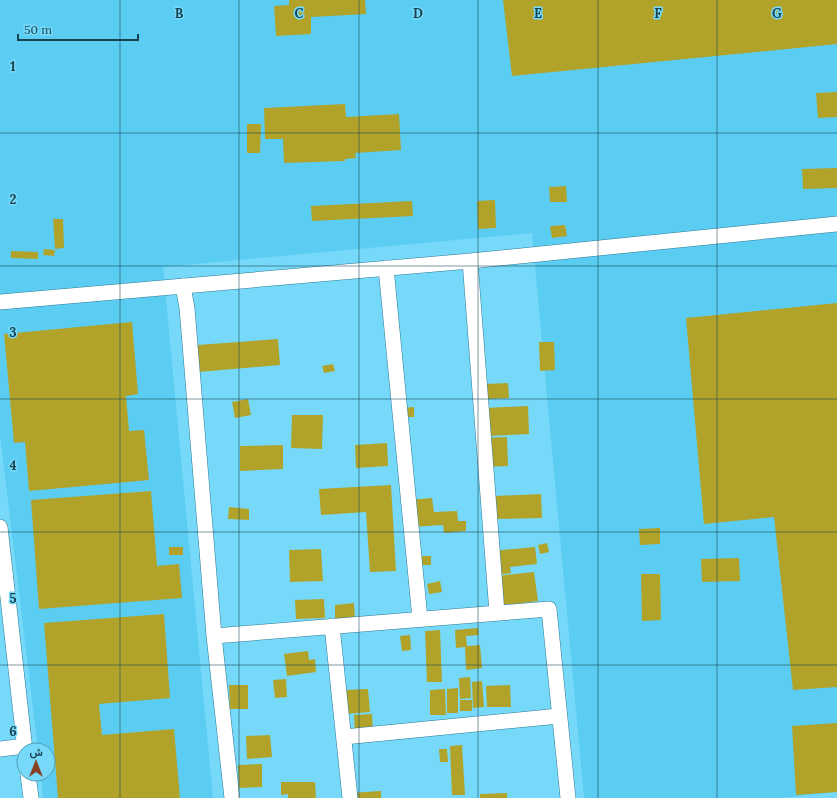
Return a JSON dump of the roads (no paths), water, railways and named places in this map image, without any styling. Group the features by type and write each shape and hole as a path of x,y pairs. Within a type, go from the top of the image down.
{"street":[{"path":"0,302 470,261 837,224"},
{"path":"470,261 497,613"},
{"path":"386,268 420,619"},
{"path":"183,286 188,316 214,636 232,798"},
{"path":"0,527 5,610 24,742"},
{"path":"214,636 548,609 568,798"},
{"path":"332,626 350,798"},
{"path":"344,737 559,716"},
{"path":"0,749 16,748"},
{"path":"29,782 31,798"}]}
